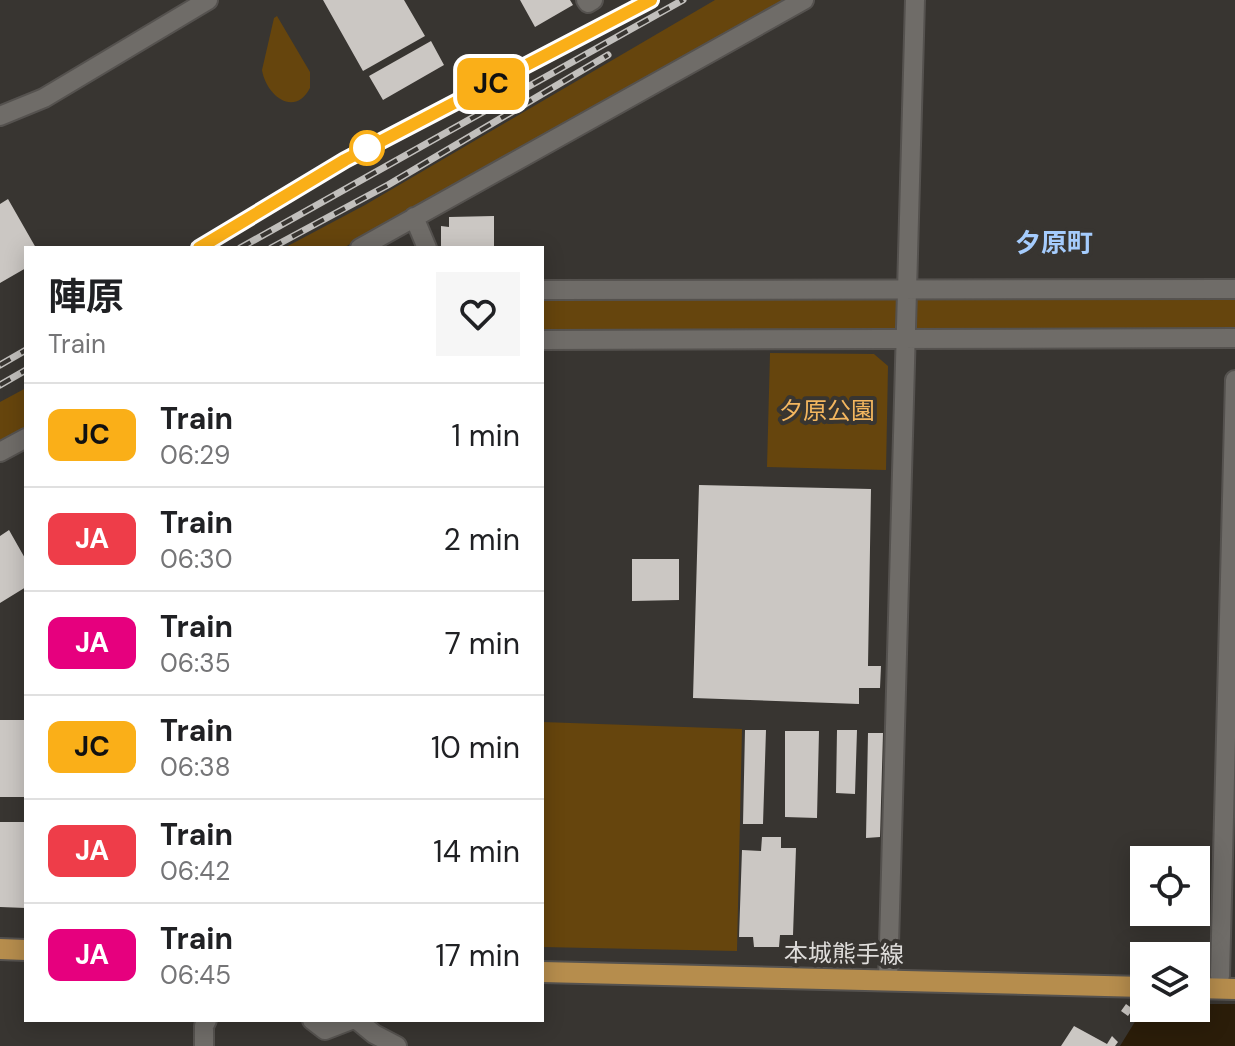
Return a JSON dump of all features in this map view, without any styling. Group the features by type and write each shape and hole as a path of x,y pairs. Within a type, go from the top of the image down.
{"main road":[{"path":"0,949 24,950"},
{"path":"0,960 24,960"},
{"name":"本城熊手線","path":"544,962 1130,986"},
{"name":"本城熊手線","path":"544,972 1130,975"},
{"path":"1210,977 1230,981"},
{"path":"1210,985 1230,981"}],"street":[{"path":"0,116 44,98 208,0"},
{"path":"586,0 588,3 593,0"},
{"path":"363,246 804,0"},
{"path":"888,976 915,0"},
{"path":"414,217 426,246"},
{"path":"544,290 1235,289"},
{"path":"544,340 1235,338"},
{"path":"1230,981 1235,380"},
{"path":"0,452 24,439"},
{"path":"204,1046 206,1022"},
{"path":"315,1022 325,1030 348,1022"},
{"path":"357,1022 397,1046"}],"green space":[{"path":"715,0 788,0 347,246 288,246 365,205"},
{"path":"277,16 310,72 310,88 304,97 296,101 282,100 275,95 262,70"},
{"path":"1235,296 1235,333 544,335 544,297"},
{"name":"夕原公園","path":"770,353 874,354 888,366 886,470 767,467"},
{"path":"24,389 24,429 0,443 0,402"},
{"path":"544,722 742,729 737,951 544,947"}],"shaded area":[{"path":"1210,1004 1235,1004 1235,1046 1120,1046 1135,1022 1210,1022"}],"building":[{"path":"323,0 404,0 425,36 363,71"},
{"path":"520,0 570,0 573,5 535,27"},
{"path":"431,41 444,65 383,100 369,76"},
{"path":"8,199 35,246 24,246 24,269 0,283 0,204"},
{"path":"494,216 494,246 441,246 441,226 449,227 449,217"},
{"path":"699,485 871,489 868,666 881,666 880,688 859,688 859,704 693,698"},
{"path":"9,530 24,556 24,588 0,603 0,536"},
{"path":"632,559 679,559 679,600 632,601"},
{"path":"0,720 24,720 24,797 0,797"},
{"path":"745,730 766,730 763,824 743,824"},
{"path":"837,730 857,730 855,794 836,793"},
{"path":"785,731 819,731 817,818 785,817"},
{"path":"868,733 883,733 880,837 866,838"},
{"path":"0,822 24,822 24,908 0,907"},
{"path":"762,837 781,837 781,848 796,848 793,935 780,935 779,947 754,947 753,937 739,937 742,850 761,851"},
{"path":"1126,1004 1130,1007 1128,1016 1121,1011"},
{"path":"1074,1026 1107,1044 1112,1036 1118,1042 1115,1046 1061,1046"}],"railway":[{"path":"202,246 322,173 651,0"},
{"path":"244,246 683,0"},
{"path":"275,246 388,185 608,55"},
{"path":"0,365 24,351"},
{"path":"0,385 24,371"}],"train":[{"name":"JC","path":"202,246 345,160 651,0"}],"district":[{"name":"夕原町","path":"1054,243"}]}
